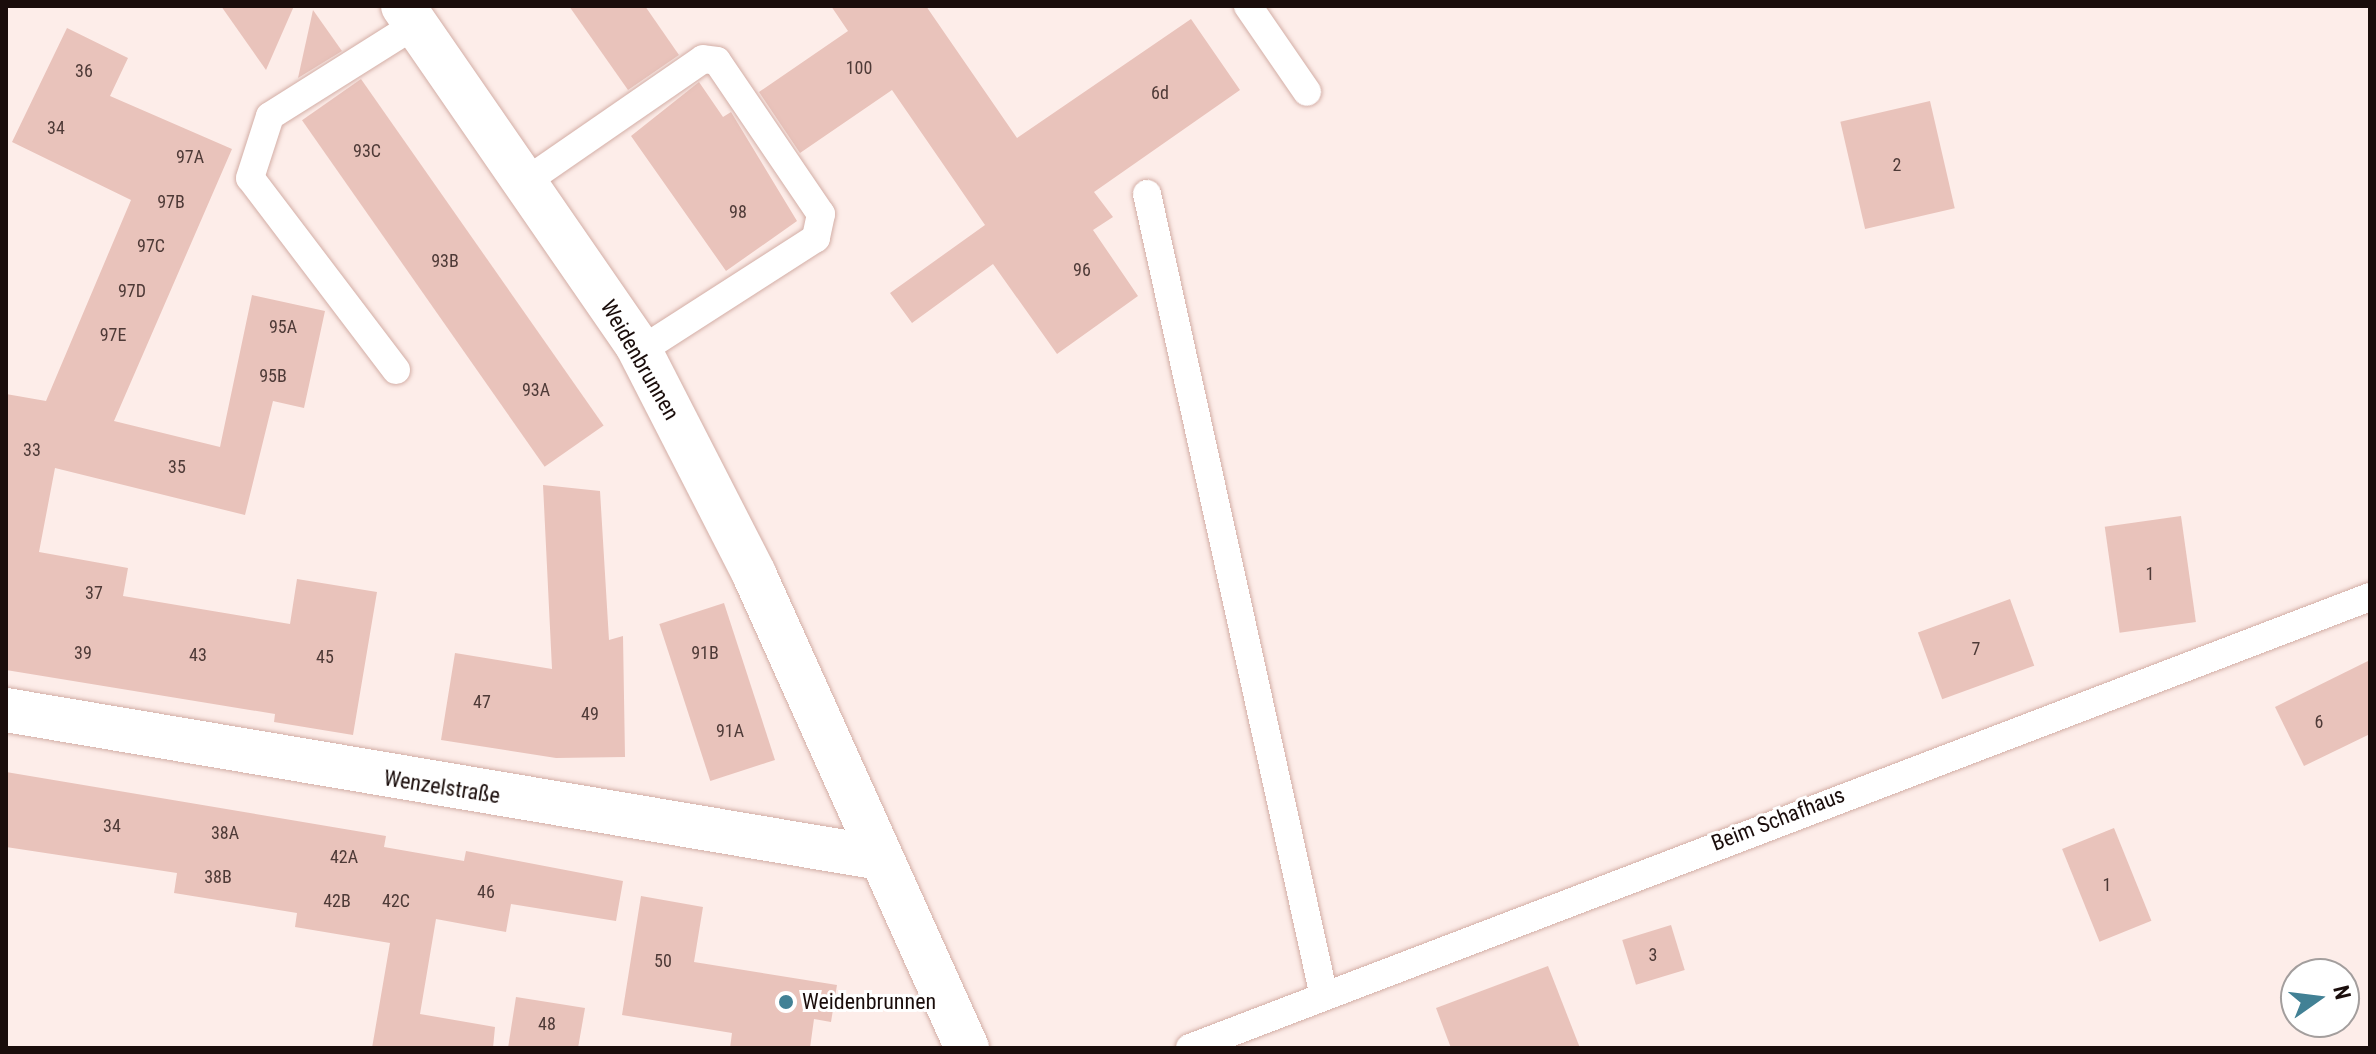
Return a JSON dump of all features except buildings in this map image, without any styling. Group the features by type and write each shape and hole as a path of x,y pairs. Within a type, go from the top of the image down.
{"street":[{"name":"Weidenbrunnen","path":"410,15 640,351 754,574 967,1048"},
{"name":"Wenzelstraße","path":"6,710 880,858"}],"lane":[{"path":"1248,6 1307,92"},
{"path":"396,370 250,178 270,116 410,15"},
{"path":"525,182 703,59 717,61 821,214 816,238 640,351"},
{"path":"1147,194 1323,992"},
{"name":"Beim Schafhaus","path":"1190,1048 1323,992 2370,597"}],"place":[{"name":"Weidenbrunnen","path":"786,1002"}]}
